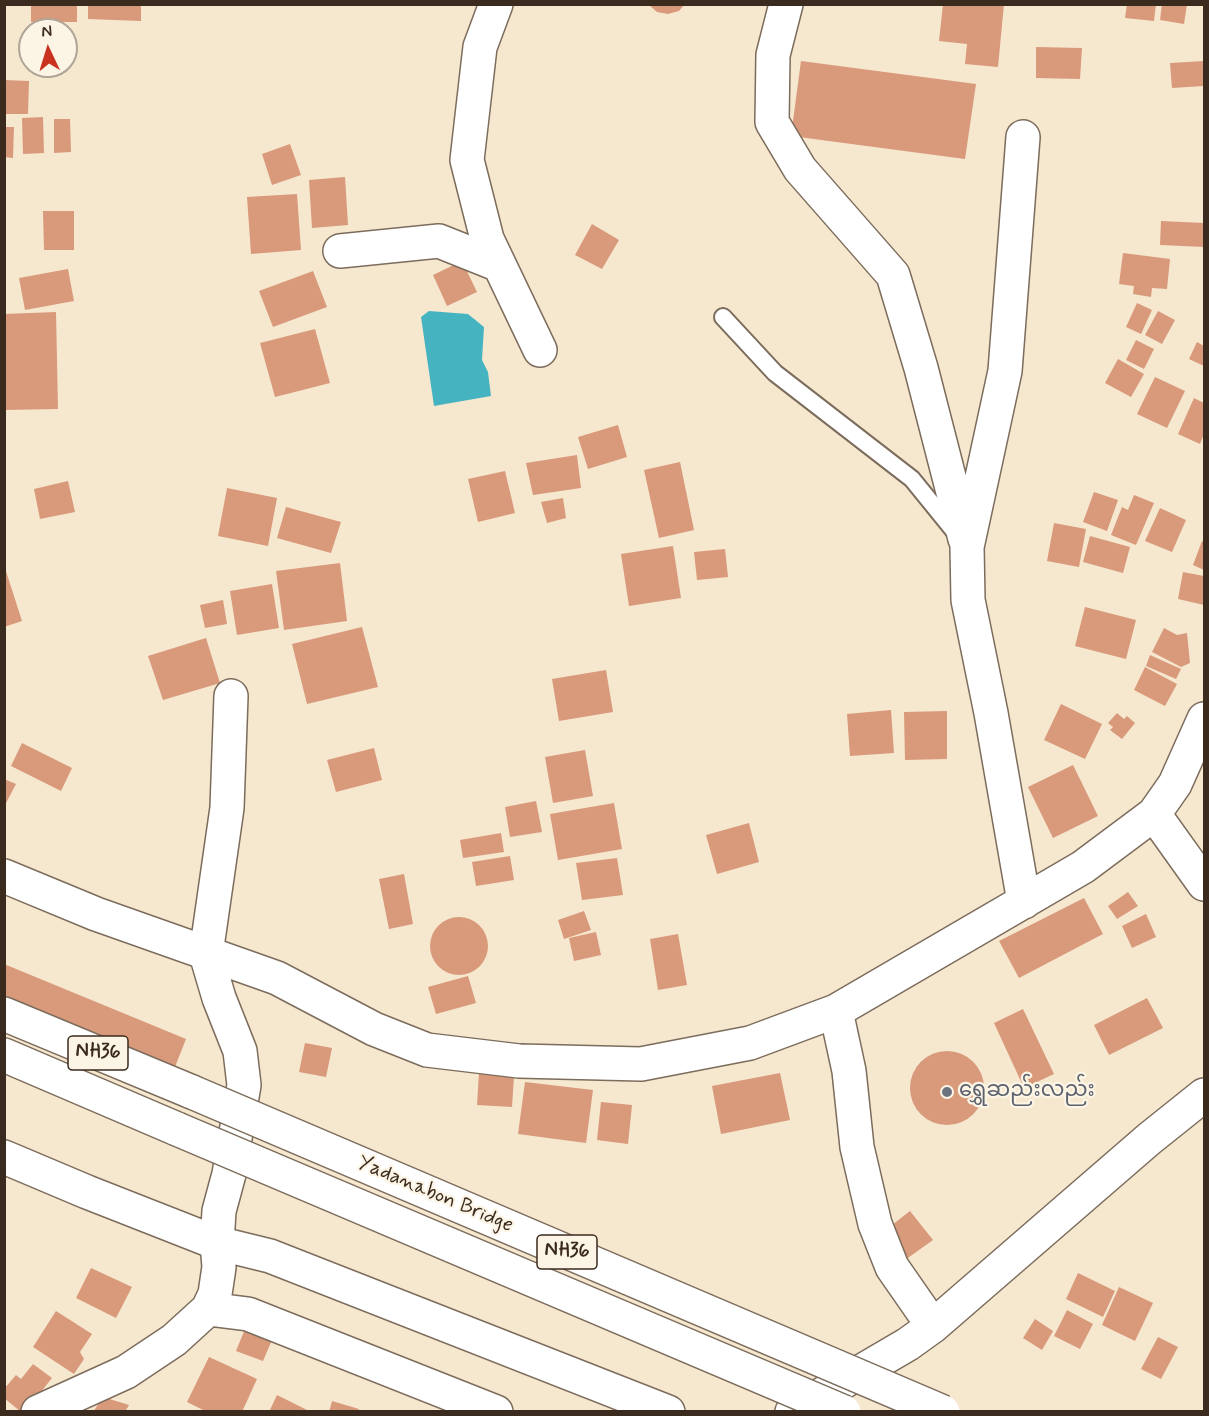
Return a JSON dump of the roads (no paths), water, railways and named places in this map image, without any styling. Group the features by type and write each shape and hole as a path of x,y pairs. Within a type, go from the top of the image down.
{"main road":[{"path":"496,4 480,47 467,160 487,239 540,350"},
{"path":"786,4 773,55 772,122 800,169 893,275 921,368 967,547"},
{"path":"1023,136 1005,371 967,547 968,600 992,713 1024,902"},
{"path":"340,250 439,242 499,265"},
{"path":"38,1412 126,1372 174,1340 208,1308 215,1294 219,1267 217,1243 219,1211 229,1174 244,1085 240,1051 219,998 206,954 226,808 231,696"},
{"path":"4,876 96,914 277,978 374,1029 427,1050 519,1061 641,1064 750,1043 836,1011 1083,867 1154,814 1175,784 1204,719"},
{"path":"1154,814 1204,884"},
{"path":"836,1011 849,1071 857,1147 875,1224 892,1267 933,1326"},
{"name":"Yadanabon Bridge","path":"4,1014 943,1412"},
{"name":"Yadanabon Bridge","path":"4,1055 844,1412"},
{"path":"792,1412 908,1344 933,1326 1149,1139 1204,1095"},
{"path":"4,1157 217,1243 270,1256 668,1412"},
{"path":"208,1308 248,1314 496,1412"}],"lane":[{"path":"723,317 775,373 912,479 967,547"}],"water":[{"path":"429,311 468,314 484,327 482,360 488,372 491,396 434,406 421,317"}],"place":[{"name":"ရွှေဆည်းလည်း","path":"947,1092"}]}
